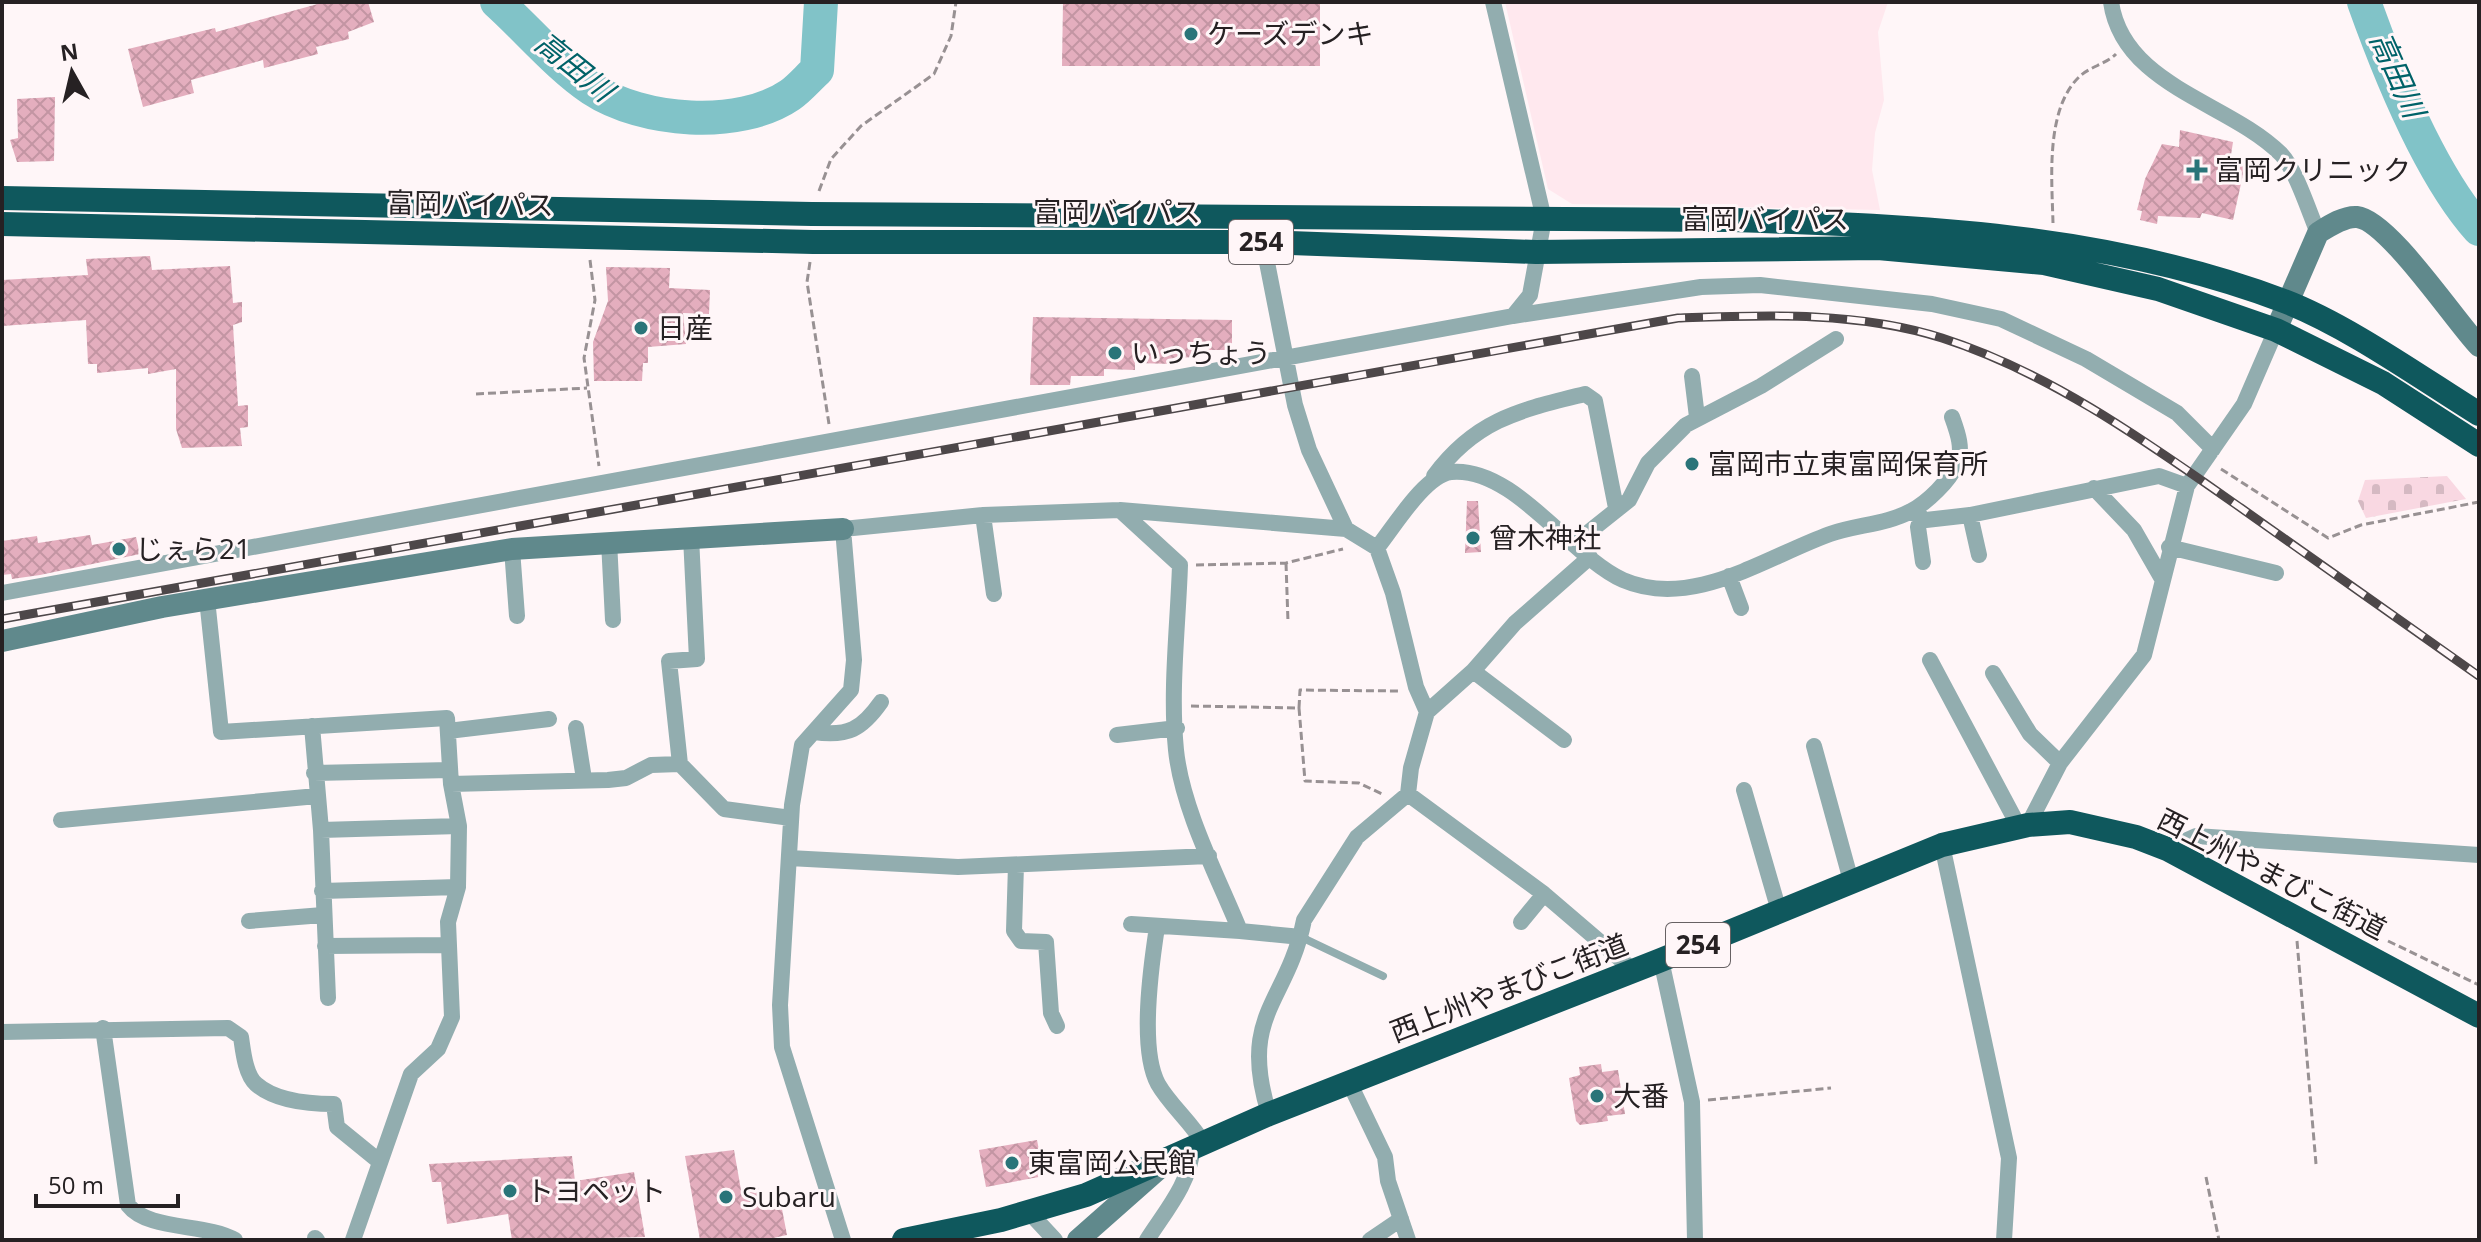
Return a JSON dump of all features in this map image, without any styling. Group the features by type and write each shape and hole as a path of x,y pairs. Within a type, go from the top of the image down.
{"highway":[{"name":"富岡バイパス","path":"2,198 812,214 1544,219 1877,225 2053,241 2161,264 2286,302 2365,344 2479,414"},
{"name":"富岡バイパス","path":"2,224 813,242 1263,242 1536,252 1878,248 2044,263 2158,289 2276,330 2383,383 2479,445"},
{"name":"西上州やまびこ街道","path":"904,1240 1029,1212 1086,1195 1269,1114 1634,971 1942,845 2023,826 2070,822 2136,837 2167,849 2479,1016"}],"street":[{"path":"1493,2 1544,219 1530,295 1513,316"},
{"path":"2111,2 2123,40 2150,69 2251,129 2284,157 2318,233"},
{"path":"2023,826 2060,763 2144,655 2161,577 2187,486 2244,404 2318,233 2354,217 2374,225 2410,261 2479,346"},
{"path":"1263,242 1295,405 1309,450 1353,533"},
{"path":"2,593 832,442 1287,363 1513,316 1701,287 1817,289 1932,304 2001,319 2086,359 2177,413 2210,452"},
{"path":"1575,543 1629,500 1658,451 1697,417 1761,386 1836,339"},
{"path":"1692,376 1697,417"},
{"path":"1377,548 1447,459 1510,413 1585,394 1595,401 1616,508"},
{"path":"1434,476 1453,472 1497,484 1621,579 1661,590 1729,576 1832,533 1916,514 1956,465 1960,454 1952,417"},
{"path":"1916,514 1926,520 1970,515 2159,476 2187,486"},
{"path":"2094,488 2134,530 2161,577"},
{"path":"1120,510 1180,565 1176,749 1183,781 1209,856 1240,931"},
{"path":"2,641 207,599 512,549 843,529 983,515 1120,510 1353,533 1377,548 1393,593 1416,687 1427,712"},
{"path":"1916,514 1923,562"},
{"path":"983,515 994,594"},
{"path":"1970,515 1979,555"},
{"path":"843,529 854,660 851,690 802,745 791,818 780,1005 782,1047 805,1125 833,1198 843,1240"},
{"path":"691,537 697,659 669,661 680,764 724,809 791,818"},
{"path":"609,541 613,620"},
{"path":"2169,547 2276,573"},
{"path":"512,549 517,616"},
{"path":"1269,1114 1260,1081 1257,1048 1268,1007 1301,937 1304,920 1357,837 1408,794 1411,768 1427,712 1473,671 1515,623 1590,557"},
{"path":"1729,576 1741,608"},
{"path":"207,599 221,732 447,718 450,777 459,826 458,887 448,922 452,1017 438,1049 411,1074 353,1240"},
{"path":"1930,660 2023,826"},
{"path":"1473,671 1564,740"},
{"path":"1993,673 2030,734 2060,763"},
{"path":"814,732 832,735 865,724 881,702"},
{"path":"448,731 549,719"},
{"path":"312,726 321,830 328,998"},
{"path":"576,728 584,779"},
{"path":"1117,735 1177,728"},
{"path":"1814,746 1851,881"},
{"path":"314,773 626,778 651,765 680,764"},
{"path":"1744,790 1779,911"},
{"path":"1408,794 1544,894 1634,971"},
{"path":"61,820 317,796"},
{"path":"321,830 459,826"},
{"path":"2167,849 2196,836 2479,855"},
{"path":"1942,845 2009,1158 2004,1240"},
{"path":"789,858 958,867 1209,856"},
{"path":"1016,865 1016,938 1046,942 1049,997 1057,1026"},
{"path":"322,891 458,887"},
{"path":"1521,922 1544,894"},
{"path":"249,921 323,915"},
{"path":"1131,924 1301,937"},
{"path":"1147,1240 1182,1183 1198,1146 1153,1071 1149,1045 1157,927"},
{"path":"325,946 449,945"},
{"path":"1661,960 1692,1102 1695,1240"},
{"path":"103,1028 128,1205 139,1217 221,1233 235,1240"},
{"path":"2,1032 228,1028 241,1037 248,1072 256,1084 302,1103 334,1104 337,1127 380,1162"},
{"path":"1349,1082 1385,1157 1388,1181 1408,1240"},
{"path":"1078,1240 1168,1160"},
{"path":"1029,1212 1055,1240"},
{"path":"1370,1240 1401,1219"}],"lane":[{"path":"1301,937 1383,976"}],"path":[{"path":"812,214 831,159 861,126 934,74 951,36 956,2"},
{"path":"2053,241 2054,132 2072,85 2081,75 2114,57 2123,40"},
{"path":"587,237 595,300 584,358 601,484"},
{"path":"813,242 807,282 832,442"},
{"path":"476,394 587,388"},
{"path":"2210,452 2216,465 2328,538 2361,525 2479,502"},
{"path":"1180,565 1286,563 1350,547 1353,533"},
{"path":"1286,563 1288,622"},
{"path":"1394,806 1378,790 1359,783 1305,781 1300,690 1396,691 1416,687"},
{"path":"1175,705 1299,708"},
{"path":"2307,924 2298,938 2296,952 2316,1164"},
{"path":"1692,1102 1831,1088"},
{"path":"2206,1177 2219,1240"}],"shaded area":[{"path":"1505,2 1888,2 1878,32 1884,100 1875,133 1872,170 1880,210 1572,204 1548,189"}],"green space":[{"path":"2447,476 2466,499 2366,518 2358,501 2365,480"}],"building":[{"path":"325,2 368,2 374,22 348,32 349,39 316,47 318,54 264,68 263,60 191,80 194,93 143,107 128,49 215,28 216,32"},
{"name":"ケーズデンキ","path":"1063,2 1320,2 1320,66 1062,66"},
{"path":"55,97 54,161 17,162 10,140 18,138 17,99"},
{"name":"富岡クリニック","path":"2180,130 2233,142 2231,155 2246,161 2233,220 2202,213 2200,218 2158,216 2157,224 2140,220 2142,211 2137,210 2145,179 2162,144 2179,147"},
{"path":"150,256 152,270 230,266 233,303 242,302 242,322 233,325 238,406 248,405 248,427 240,428 242,446 182,448 176,429 176,369 148,374 148,368 97,373 97,364 88,364 86,320 2,326 2,280 88,275 86,259"},
{"name":"日産","path":"606,267 670,268 669,288 710,290 709,314 683,313 686,344 648,347 648,363 643,363 642,381 594,381 593,342 608,301"},
{"name":"いっちょう","path":"1033,317 1232,320 1232,350 1199,350 1198,357 1173,358 1173,364 1135,363 1135,370 1104,369 1104,376 1071,376 1070,385 1030,385"},
{"name":"曾木神社","path":"1467,501 1478,501 1481,552 1465,553"},
{"path":"90,535 92,545 136,537 140,554 40,575 12,579 11,574 2,575 2,541 37,536 38,543"},
{"name":"大番","path":"1601,1064 1602,1072 1618,1070 1625,1114 1607,1116 1608,1121 1580,1125 1576,1121 1569,1078 1580,1075 1579,1067"},
{"name":"東富岡公民館","path":"1037,1140 1044,1176 986,1187 979,1150"},
{"name":"Subaru","path":"734,1150 741,1190 758,1187 761,1207 781,1204 787,1235 764,1240 700,1240 685,1156"},
{"name":"トヨペット","path":"572,1156 575,1181 634,1172 645,1237 512,1240 508,1214 447,1224 441,1182 432,1182 429,1164"}],"waterway":[{"name":"高田川","path":"497,2 555,59 592,89 637,109 691,118 745,113 769,106 797,89 817,70 821,2"},
{"name":"高田川","path":"2364,2 2428,152 2461,207 2479,229"}],"railway":[{"path":"2,619 1678,318 1778,316 1844,319 1910,329 1942,338 2022,370 2098,412 2170,459 2479,676"}],"place":[{"name":"ケーズデンキ","path":"1191,34"},
{"name":"富岡クリニック","path":"2197,170"},
{"name":"日産","path":"641,328"},
{"name":"いっちょう","path":"1115,353"},
{"name":"富岡市立東富岡保育所","path":"1692,464"},
{"name":"曾木神社","path":"1473,538"},
{"name":"じぇら21","path":"119,549"},
{"name":"大番","path":"1597,1096"},
{"name":"東富岡公民館","path":"1012,1163"},
{"name":"トヨペット","path":"510,1191"},
{"name":"Subaru","path":"726,1197"}]}
